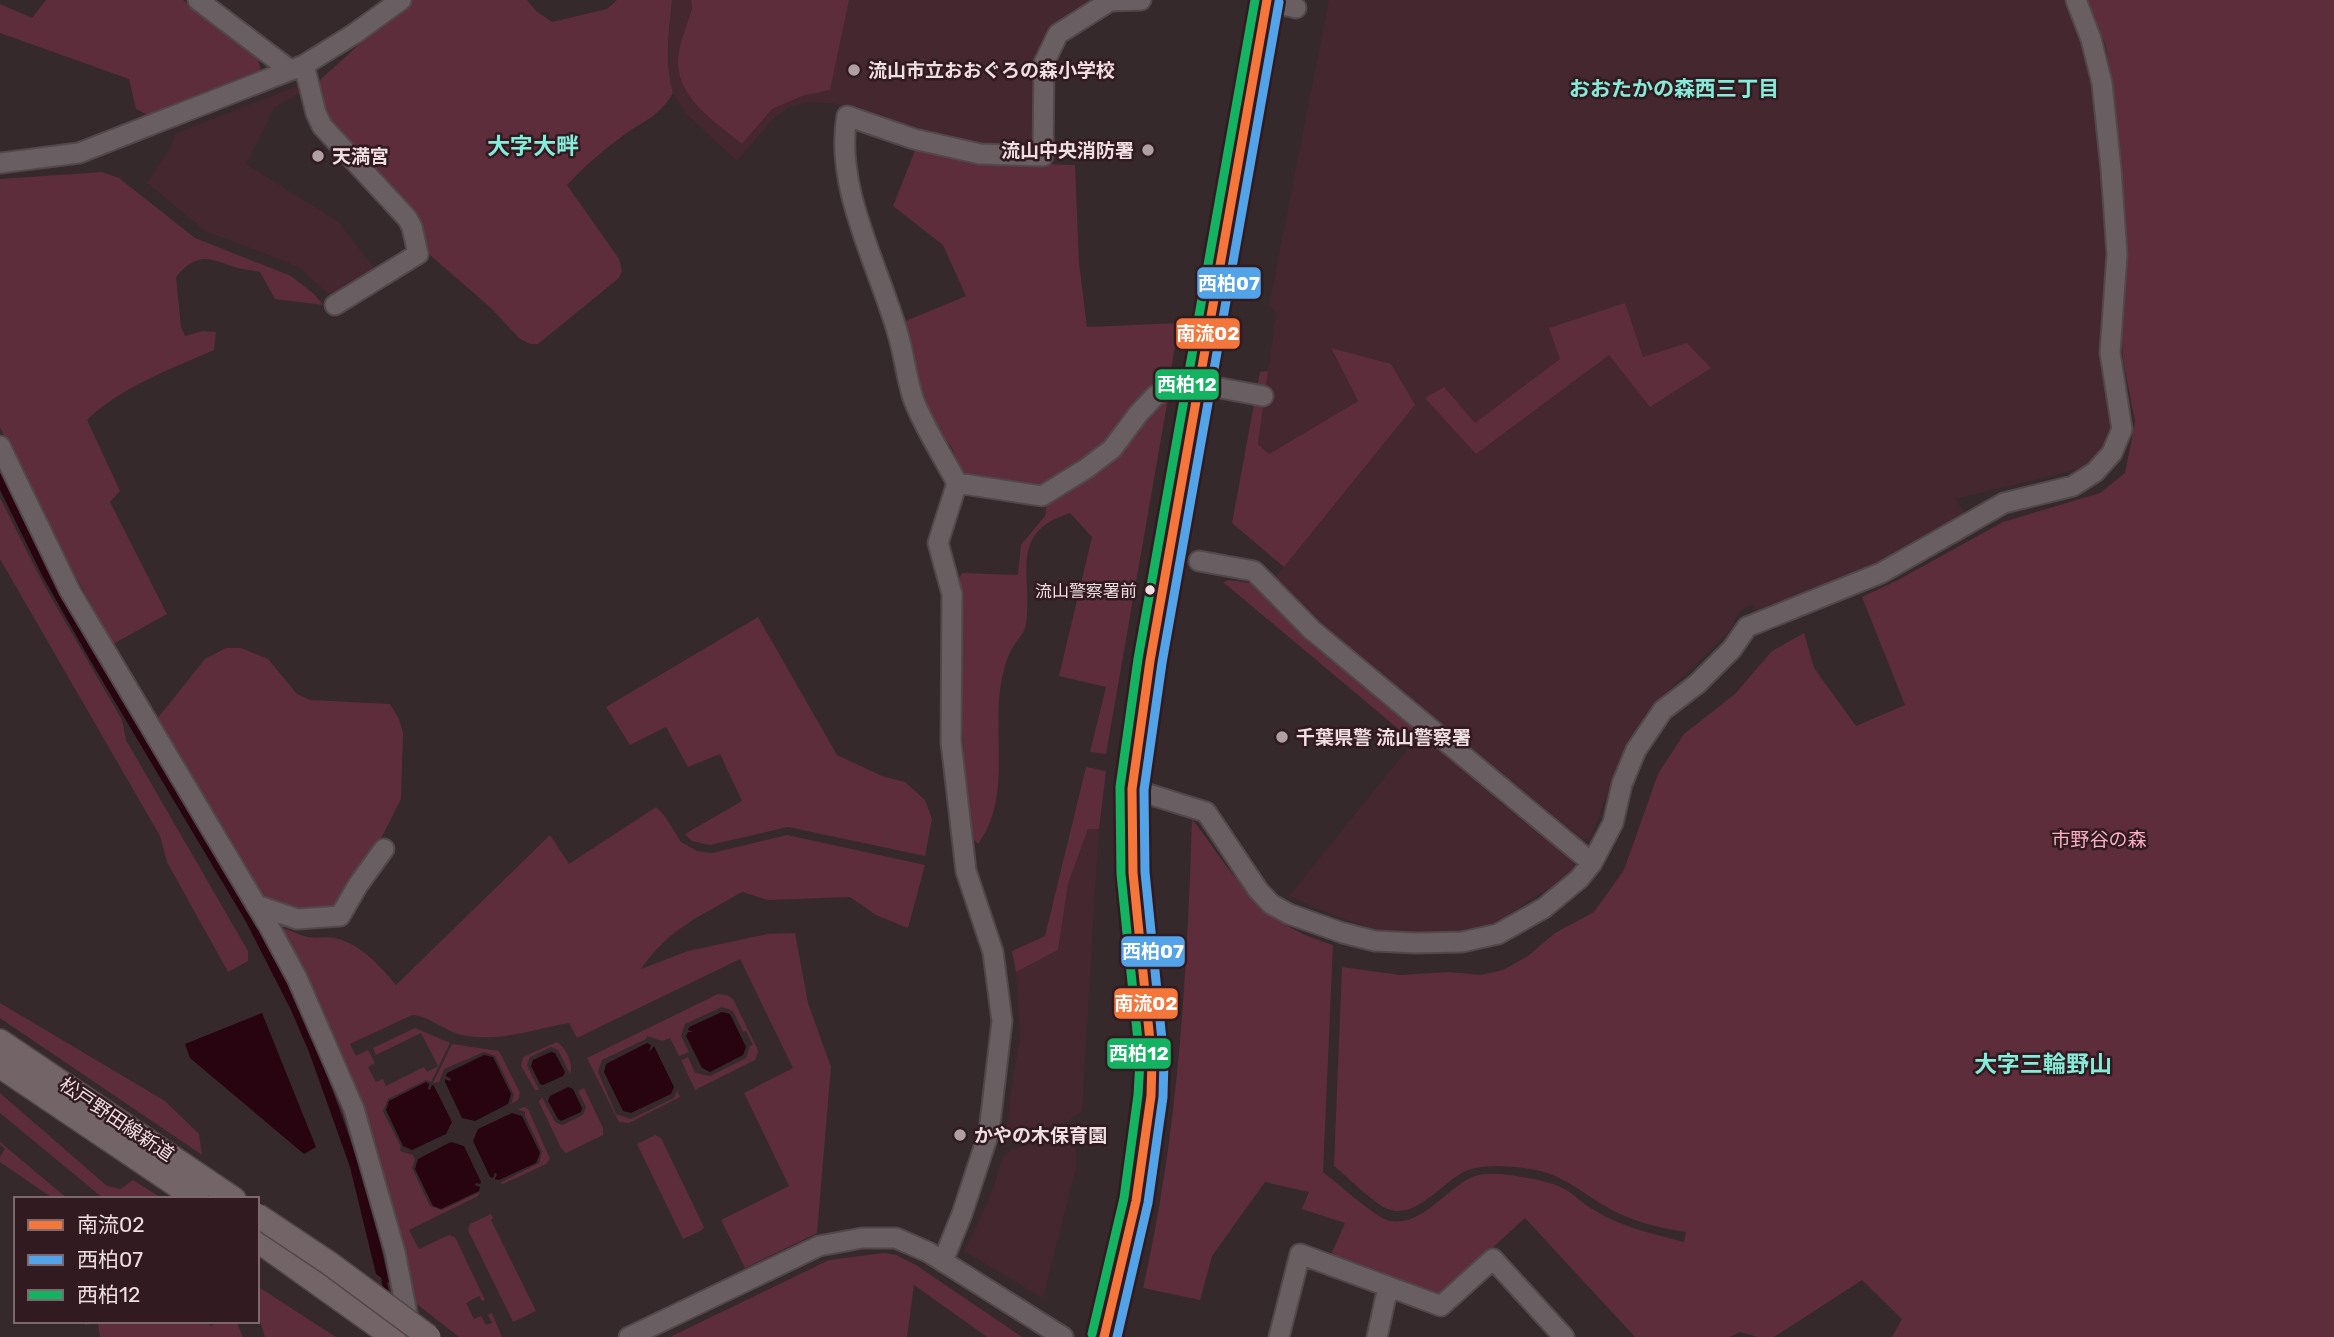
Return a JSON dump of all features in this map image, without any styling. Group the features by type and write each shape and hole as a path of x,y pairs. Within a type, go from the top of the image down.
{"main road":[{"name":"松戸野田線新道","path":"0,1041 172,1169 195,1197"},
{"name":"松戸野田線新道","path":"0,1066 172,1169 230,1197"},
{"path":"259,1216 329,1263 429,1337"},
{"path":"259,1241 393,1337"}],"street":[{"path":"198,0 297,67 322,126 407,218 412,228 418,254 335,305"},
{"path":"0,163 79,153 297,67 354,34 401,0"},
{"path":"943,1261 962,1214 989,1132 1002,1021 992,952 966,871 951,742 952,594 938,543 957,483 914,400 898,333 866,246 847,164 844,131 847,116 914,139 980,154 1043,156 1044,63 1058,34 1110,1 1141,0"},
{"path":"1104,1337 1141,1172 1152,1089 1152,1061 1133,873 1132,789 1150,661 1266,0 1296,8"},
{"path":"1132,789 1206,812 1234,857 1271,904 1289,914 1374,941 1462,942 1498,934 1544,908 1579,879 1592,863 1614,823 1622,784 1636,750 1663,710 1697,684 1732,649 1747,627 1881,573 2004,503 2073,486 2095,472 2112,453 2122,429 2110,353 2117,254 2102,83 2091,40 2076,0"},
{"path":"957,483 1042,496 1112,449 1155,396 1175,383 1199,384 1263,396"},
{"path":"0,446 70,591 297,978 354,1109 395,1252 412,1337"},
{"path":"1199,561 1254,571 1312,630 1592,863"},
{"path":"256,905 297,919 340,916 384,849"},
{"path":"629,1337 819,1246 862,1238 896,1238 943,1261 1063,1337"},
{"path":"1279,1337 1300,1254 1441,1306 1493,1259 1564,1337"},
{"path":"1377,1337 1388,1287"}],"shaded area":[{"name":"流山市立おおぐろの森小学校","path":"672,0 1097,0 1054,28 1037,141 1029,149 976,146 909,130 877,116 837,104 807,102 788,108 772,120 737,161 686,114 673,93 669,81"},
{"path":"1329,0 2069,0 2093,77 2108,223 2114,432 2109,444 2088,465 2076,470 1955,499 1965,512 1963,519 1861,573 1759,612 1751,605 1740,611 1728,633 1656,703 1638,728 1624,751 1590,840 1582,839 1324,626 1276,577 1415,405 1331,349 1358,401 1269,454 1258,444 1276,314 1269,305"},
{"path":"305,83 307,89 275,107 246,164 339,222 378,273 332,297 302,270 287,262 205,231 147,183 172,145 174,134"},
{"path":"0,469 64,595 265,936 304,1020 338,1106 367,1193 389,1283 376,1274 350,1167 291,1010 245,920 43,577 0,490"},
{"path":"1420,734 1542,837 1546,836 1572,858 1574,868 1553,887 1535,896 1499,924 1482,930 1426,933 1376,930 1289,896"},
{"path":"1088,829 1099,829 1082,1111 1068,1121 1007,1139 1010,1096 1020,1037 1016,972 1058,950 1068,884"},
{"path":"722,1012 730,1014 746,1047 743,1055 710,1072 702,1068 686,1036 688,1032 693,1032 688,1030 689,1027"},
{"path":"262,1013 316,1147 304,1154 190,1058 185,1044"},
{"path":"647,1043 651,1045 649,1052 654,1046 674,1087 671,1094 631,1113 623,1111 604,1072 606,1064"},
{"path":"551,1052 555,1053 565,1072 563,1076 543,1085 531,1066 533,1060"},
{"path":"484,1055 493,1057 511,1094 508,1104 475,1121 462,1118 445,1082 445,1079 451,1079 446,1076 447,1073"},
{"path":"426,1082 430,1090 432,1085 434,1086 452,1122 446,1134 412,1150 403,1146 386,1110 389,1101"},
{"path":"568,1087 573,1089 582,1108 581,1112 561,1121 548,1101 550,1096"},
{"path":"512,1113 522,1116 540,1153 536,1163 499,1180 495,1179 495,1173 493,1178 490,1177 473,1141 478,1129"},
{"path":"1067,1136 1076,1140 1076,1168 1043,1298 964,1251 990,1197 1003,1157 1011,1150"},
{"path":"451,1142 464,1146 481,1182 475,1185 480,1187 479,1191 441,1209 433,1206 415,1169 418,1159"}],"green space":[{"path":"46,0 183,0 257,54 261,72 150,116 136,109 129,79 0,33 0,4 32,18"},
{"path":"408,0 527,0 536,11 552,22 607,9 617,0 672,0 668,59 673,93 657,113 609,146 567,185 619,259 622,271 619,278 538,344 530,344 519,338 491,308 431,256 325,122 318,85 320,80"},
{"path":"691,0 849,0 830,90 802,96 772,109 742,144 701,109 685,88 680,76 678,56 692,9"},
{"name":"市野谷の森","path":"2088,0 2334,0 2334,1337 1892,1337 1902,1319 1862,1280 1774,1337 1757,1337 1740,1332 1729,1337 1635,1337 1525,1218 1445,1291 1433,1295 1331,1255 1345,1223 1302,1209 1309,1192 1265,1182 1212,1256 1200,1300 1143,1288 1173,1114 1184,996 1192,819 1238,881 1265,909 1297,931 1333,945 1323,1172 1364,1206 1387,1220 1411,1219 1475,1176 1501,1174 1554,1184 1615,1221 1684,1242 1686,1232 1628,1218 1562,1179 1542,1171 1523,1168 1493,1166 1471,1169 1461,1173 1421,1203 1399,1211 1388,1209 1368,1196 1334,1166 1342,967 1400,975 1449,972 1480,975 1503,970 1528,956 1555,933 1594,912 1624,870 1658,774 1684,734 1735,694 1772,651 1804,633 1814,668 1856,726 1905,705 1862,597 2003,522 2100,493 2125,473 2135,422 2123,360 2121,327 2126,255 2125,214 2114,98 2106,47"},
{"path":"916,148 993,163 1075,165 1079,263 1087,327 1179,323 1169,381 1110,445 1049,488 963,475 952,448 928,415 901,323 966,296 943,245 893,206"},
{"path":"102,172 119,178 195,238 291,276 314,294 323,305 275,299 260,272 205,259 191,263 176,277 181,327 185,336 203,331 216,332 214,350 131,388 87,420 120,491 110,502 167,614 113,644 39,510 0,427 0,179"},
{"path":"1625,303 1643,357 1687,343 1711,368 1650,407 1609,355 1476,454 1425,398 1444,387 1475,423 1560,359 1549,328"},
{"path":"1331,348 1391,364 1415,405 1284,567 1232,523 1260,372 1268,371 1258,444 1269,454 1358,401"},
{"path":"1169,393 1106,754 1090,752 1106,687 1059,676 1092,537 1070,513 1050,522 1038,532 1030,544 1026,573 1026,624 1009,655 1001,683 995,807 978,844 971,836 965,771 962,721 963,627 958,580 962,573 1018,575 1021,545 1045,516 1048,497"},
{"path":"0,498 44,585 122,720 126,740 248,951 248,961 228,972 167,862 160,836 0,559"},
{"path":"1229,580 1251,583 1310,643 1420,734 1414,742 1223,582"},
{"path":"758,617 837,755 882,776 905,782 925,800 932,819 925,856 788,827 710,845 692,841 685,834 742,801 720,754 688,767 666,727 630,745 606,707"},
{"path":"226,648 241,648 268,659 297,694 310,700 390,704 399,719 403,733 401,799 368,864 336,910 294,913 263,897 157,719 205,659"},
{"path":"1086,767 1106,771 1099,829 1088,829 1068,884 1058,950 1016,972 1012,951 1045,936"},
{"path":"656,807 681,842 697,851 712,853 787,835 925,865 908,928 876,915 850,897 768,900 742,892 674,933 641,969 688,951 768,934 795,933 808,1003 831,1067 817,1233 745,1268 721,1220 789,1186 744,1093 793,1068 740,959 577,1038 569,1023 500,1036 471,1037 412,1015 350,1044 356,1056 368,1050 375,1063 368,1067 376,1082 383,1079 386,1086 424,1067 427,1072 438,1066 421,1033 376,1055 373,1048 415,1028 450,1043 431,1082 426,1080 388,1099 383,1111 401,1147 400,1151 413,1155 415,1159 412,1168 430,1206 442,1210 480,1192 478,1196 409,1230 419,1249 449,1235 455,1237 485,1300 482,1301 479,1296 466,1303 474,1319 481,1316 486,1325 492,1323 488,1315 492,1313 502,1337 459,1337 413,1301 399,1231 344,1064 315,995 282,928 308,937 335,938 354,945 376,963 396,985 550,835 569,864"},
{"path":"718,994 733,999 757,1048 755,1060 695,1090 681,1060 688,1057 695,1073 710,1076 746,1058 750,1046 753,1045 733,1011 722,1007 685,1024 681,1036 689,1052 679,1056 670,1038 662,1041 647,1036 646,1039 602,1060 598,1072 616,1114 631,1119 674,1098 677,1091 680,1097 629,1123 619,1122 587,1058"},
{"path":"0,1003 165,1101 199,1134 202,1155 0,1018"},
{"path":"557,1042 568,1056 570,1074 558,1050 551,1047 530,1057 527,1065 539,1090 535,1090 521,1066 523,1057"},
{"path":"452,1044 499,1051 520,1093 518,1100 511,1104 514,1095 495,1056 484,1052 444,1069 439,1082 433,1083"},
{"path":"584,1088 603,1128 603,1135 566,1153 539,1102 542,1097 555,1122 562,1125 583,1115 586,1107 578,1091"},
{"path":"0,1093 107,1186 121,1189 133,1180 160,1197 102,1197 0,1113"},
{"path":"518,1109 528,1109 550,1159 546,1164 503,1184 500,1183 539,1163 542,1152 525,1112"},
{"path":"655,1135 661,1138 704,1227 683,1239 637,1144"},
{"path":"0,1142 66,1197 51,1197 0,1162 5,1149"},
{"path":"491,1214 491,1220 536,1311 513,1322 468,1230 470,1224"},
{"path":"884,1253 896,1255 916,1265 1022,1337 987,1337 914,1285 907,1337 670,1337 829,1260"},
{"path":"259,1287 336,1337 265,1337 259,1318"},
{"path":"98,1323 207,1323 212,1326 214,1323 237,1323 243,1337 100,1337"}],"waterway":[{"path":"383,1274 387,1296"}],"transit line":[{"name":"西柏12","path":"1092,1334 1124,1198 1140,1061 1121,874 1120,787 1138,659 1255,0"},
{"name":"南流02","path":"1104,1337 1136,1201 1151,1096 1152,1061 1133,873 1132,789 1150,661 1267,0"},
{"name":"西柏07","path":"1117,1337 1148,1203 1163,1097 1164,1060 1145,872 1144,790 1162,663 1279,2"}],"place":[{"name":"流山市立おおぐろの森小学校","path":"854,70"},
{"name":"流山中央消防署","path":"1148,150"},
{"name":"天満宮","path":"318,156"},
{"name":"流山警察署前","path":"1150,590"},
{"name":"千葉県警 流山警察署","path":"1282,737"},
{"name":"かやの木保育園","path":"960,1135"}],"district":[{"name":"おおたかの森西三丁目","path":"1674,89"},
{"name":"大字大畔","path":"533,146"},
{"name":"大字三輪野山","path":"2043,1064"}]}
